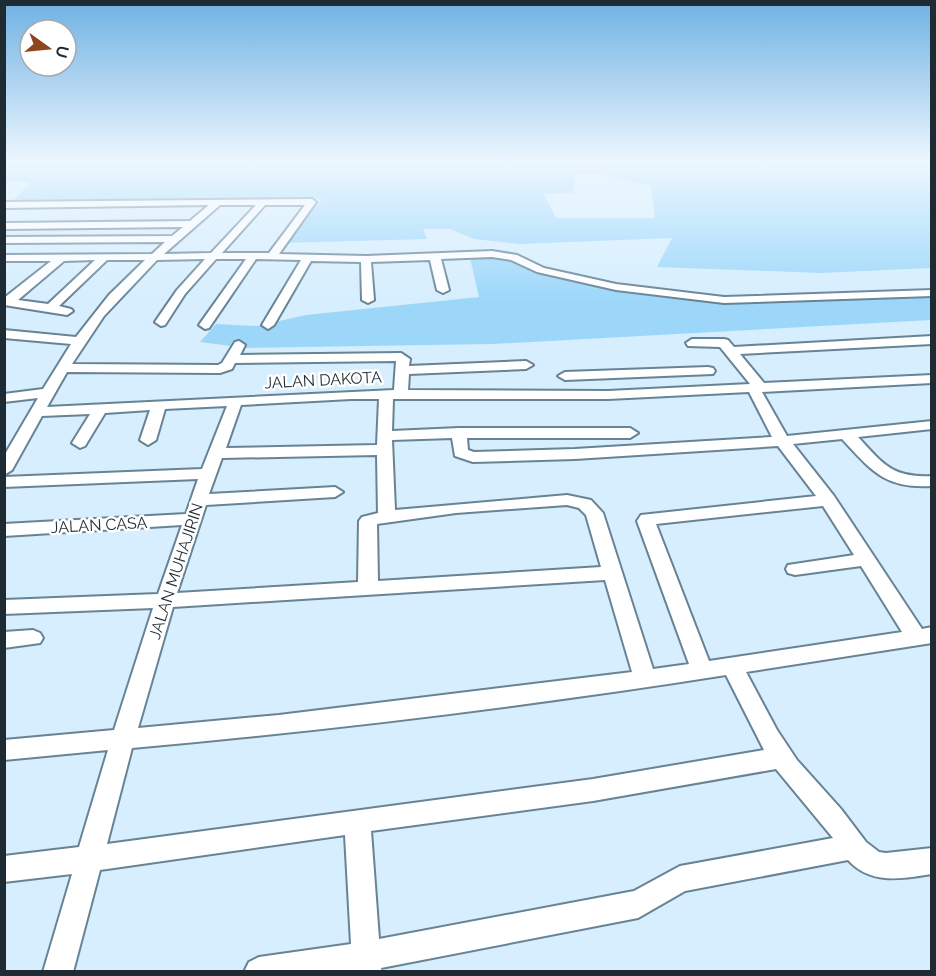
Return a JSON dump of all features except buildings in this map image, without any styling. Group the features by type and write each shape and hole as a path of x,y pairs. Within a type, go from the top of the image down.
{"street":[{"path":"4,470 79,341 109,303 209,210"},
{"path":"161,322 182,292 256,210"},
{"path":"272,256 306,210"},
{"path":"4,226 192,224"},
{"path":"4,247 9,240 177,239"},
{"path":"8,260 157,256 308,256 366,259 503,255 535,269 598,283 724,300 932,293"},
{"path":"205,325 253,256"},
{"path":"268,324 308,256"},
{"path":"435,256 443,290"},
{"path":"7,301 62,257"},
{"path":"51,308 104,257"},
{"path":"366,259 368,300"},
{"path":"7,301 67,311"},
{"path":"4,334 79,341"},
{"path":"732,351 932,340"},
{"path":"4,750 279,725 645,679 924,636 867,559 828,500 782,441 758,389 732,351 721,342 692,342"},
{"path":"64,368 220,369 226,367 239,345"},
{"path":"231,359 401,357 404,359 404,370 394,394 384,443 387,516"},
{"path":"404,370 526,365"},
{"path":"568,396 564,372 708,371"},
{"path":"675,372 687,391"},
{"name":"JALAN DAKOTA","path":"39,412 235,403 311,397 479,393 608,395 932,379"},
{"path":"4,398 49,393"},
{"name":"JALAN MUHAJIRIN","path":"58,972 122,741 165,601 207,474 235,403"},
{"path":"147,440 159,406"},
{"path":"80,443 100,408"},
{"path":"459,433 461,453 473,457 575,454 782,441 932,425"},
{"path":"215,453 384,443 459,433 630,433"},
{"path":"847,435 888,476 906,483 932,481"},
{"path":"4,482 207,474"},
{"path":"200,500 335,492"},
{"path":"368,589 368,521 387,516 467,507 567,500 581,502 589,506 594,513 610,573 645,679"},
{"path":"702,670 679,613 647,519 828,500"},
{"name":"JALAN CASA","path":"4,530 193,519"},
{"path":"795,569 867,559"},
{"path":"4,607 165,601 277,592 368,589 610,573"},
{"path":"4,640 33,638"},
{"path":"732,665 781,758 841,828 852,847 863,857 883,866 904,866 932,861"},
{"path":"4,869 89,860 593,790 781,758"},
{"path":"357,821 366,964"},
{"path":"259,972 366,964 638,904 680,879 852,847"}],"shaded area":[{"path":"313,210 552,210 556,218 655,218 654,210 931,210 931,268 820,273 657,267 672,238 519,244 474,239 450,229 423,229 427,239 283,243"},
{"path":"502,253 538,268 638,288 746,299 931,293 931,320 492,344 246,348 200,342 216,324 257,326 306,315 479,297 469,254"}]}
